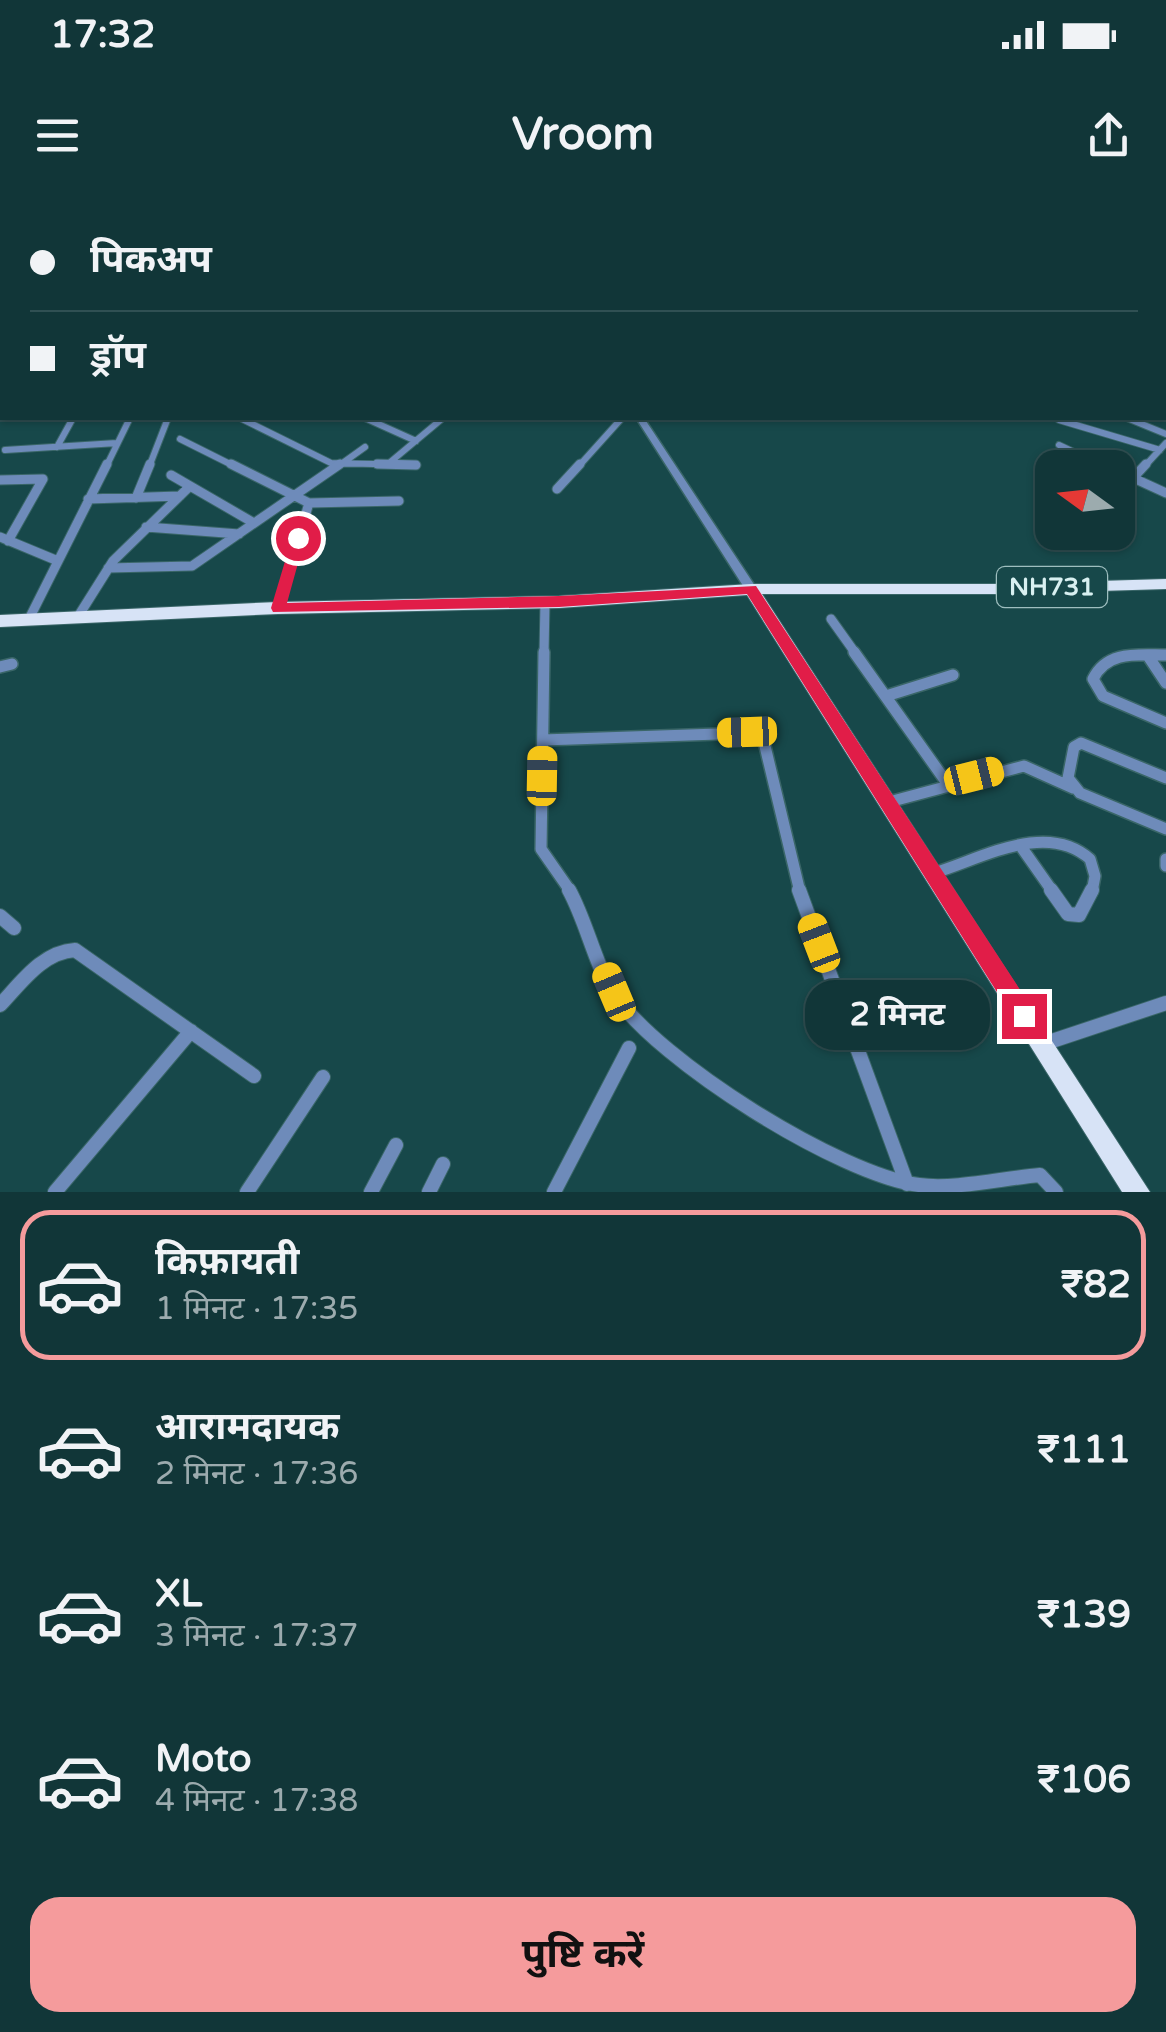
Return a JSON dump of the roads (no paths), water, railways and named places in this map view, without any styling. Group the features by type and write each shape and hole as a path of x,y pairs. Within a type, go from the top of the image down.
{"highway":[{"name":"NH731","path":"0,621 278,608 552,602 591,605 754,593 916,595 938,590 1166,584"},
{"path":"754,593 1137,1192"}],"street":[{"path":"744,200 760,200"},
{"path":"57,447 72,420"},
{"path":"28,619 129,420"},
{"path":"136,498 167,420"},
{"path":"244,420 339,464 416,465"},
{"path":"369,420 416,441"},
{"path":"387,464 438,420"},
{"path":"557,490 620,420"},
{"path":"641,420 754,593"},
{"path":"1059,420 1163,446"},
{"path":"1132,420 1166,434"},
{"path":"180,438 291,498 309,503 399,500"},
{"path":"5,450 117,443"},
{"path":"1059,445 1070,450"},
{"path":"1135,475 1163,446"},
{"path":"108,568 192,566 365,447"},
{"path":"171,475 254,523"},
{"path":"0,480 42,479 4,539 58,561"},
{"path":"1135,479 1166,492"},
{"path":"79,615 108,568 190,486"},
{"path":"88,499 180,496"},
{"path":"278,608 309,503"},
{"path":"146,527 239,534"},
{"path":"552,602 543,740 544,858 570,890 623,1005 702,1073 764,1118 908,1184 1040,1175 1056,1192"},
{"path":"831,618 947,783"},
{"path":"1166,655 1102,661 1093,680 1103,696 1166,723"},
{"path":"1148,656 1166,682"},
{"path":"886,696 953,675"},
{"path":"543,740 747,732 764,742 793,874 908,1184"},
{"path":"1075,789 1068,778 1074,747 1081,743 1166,778"},
{"path":"889,802 947,783 1024,766 1166,829"},
{"path":"934,874 1022,848 1056,842 1089,856 1098,876 1079,916 1068,914 1022,848"},
{"path":"0,916 14,928"},
{"path":"0,1005 48,959 66,948 75,950 254,1076"},
{"path":"1042,1044 1166,1003"},
{"path":"56,1192 191,1031"},
{"path":"554,1192 629,1048"},
{"path":"247,1192 323,1077"},
{"path":"371,1192 396,1145"},
{"path":"429,1192 443,1164"}]}
